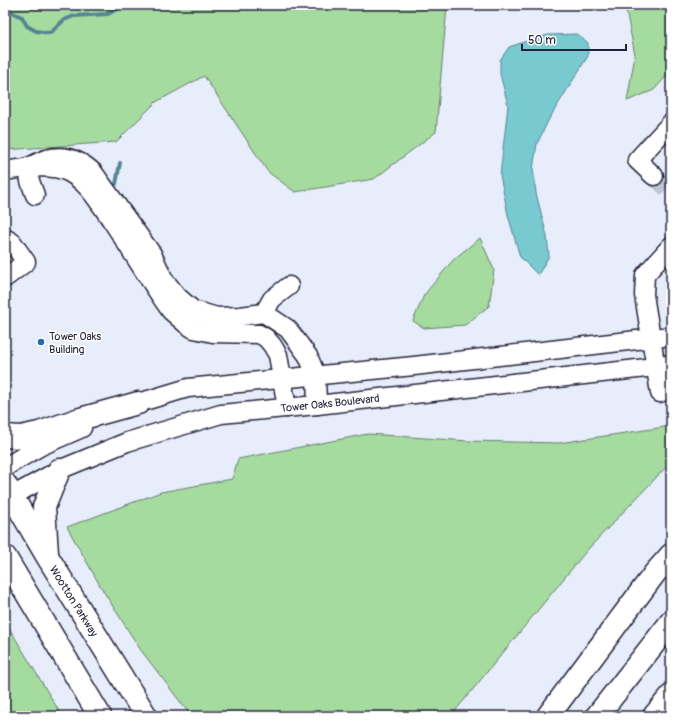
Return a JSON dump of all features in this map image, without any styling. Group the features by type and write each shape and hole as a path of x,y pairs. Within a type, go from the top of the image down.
{"main road":[{"path":"5,436 21,437 39,433 80,419 138,403"},
{"path":"47,556 46,525 44,515 45,503 59,470"},
{"name":"Wootton Parkway","path":"7,493 146,716"},
{"path":"548,716 655,573 671,555"},
{"path":"5,558 100,716"},
{"path":"597,716 671,622"},
{"path":"654,716 671,696"}],"street":[{"path":"654,176 637,160 671,123"},
{"path":"5,170 28,167 46,159 65,157 85,165 93,172 107,203 170,311 186,324 194,328 213,333 259,334 266,338 272,345 278,356 287,408"},
{"path":"28,167 30,181 35,195"},
{"path":"107,203 152,254 164,280 178,297 193,310 217,317 264,313 288,329 308,356 316,375 318,405"},
{"path":"5,238 12,242 26,262 5,278"},
{"path":"660,394 663,365 651,339 644,295 645,275 669,245"},
{"path":"264,313 272,299 289,286"},
{"path":"5,466 42,446 138,403 188,388 414,366 671,336"},
{"name":"Tower Oaks Boulevard","path":"7,493 127,442 221,414 318,405 663,365"}],"green space":[{"path":"5,5 450,5 447,6 436,132 374,179 295,192 268,172 204,76 156,102 116,142 5,150"},
{"path":"625,5 671,5 671,71 654,90 627,101 635,55"},
{"path":"480,238 494,270 489,306 465,325 424,328 413,321 424,295 454,259"},
{"path":"671,426 671,462 588,549 451,716 191,716 140,649 102,589 67,527 161,492 232,479 238,459 368,434 468,441 559,443"},
{"path":"5,621 62,716 5,716"}],"water":[{"path":"578,34 588,43 588,56 549,119 537,144 533,169 536,193 547,236 549,256 538,275 520,257 508,215 500,175 508,105 500,74 500,60 509,47 524,42 548,35"}],"waterway":[{"path":"5,16 11,12 22,17 27,26 36,31 50,33 64,20 74,16 108,14 124,5"},
{"path":"112,187 116,184 120,163"}],"tunnel":[{"path":"654,176 671,192"}],"place":[{"name":"Tower Oaks Building","path":"41,342"}]}
